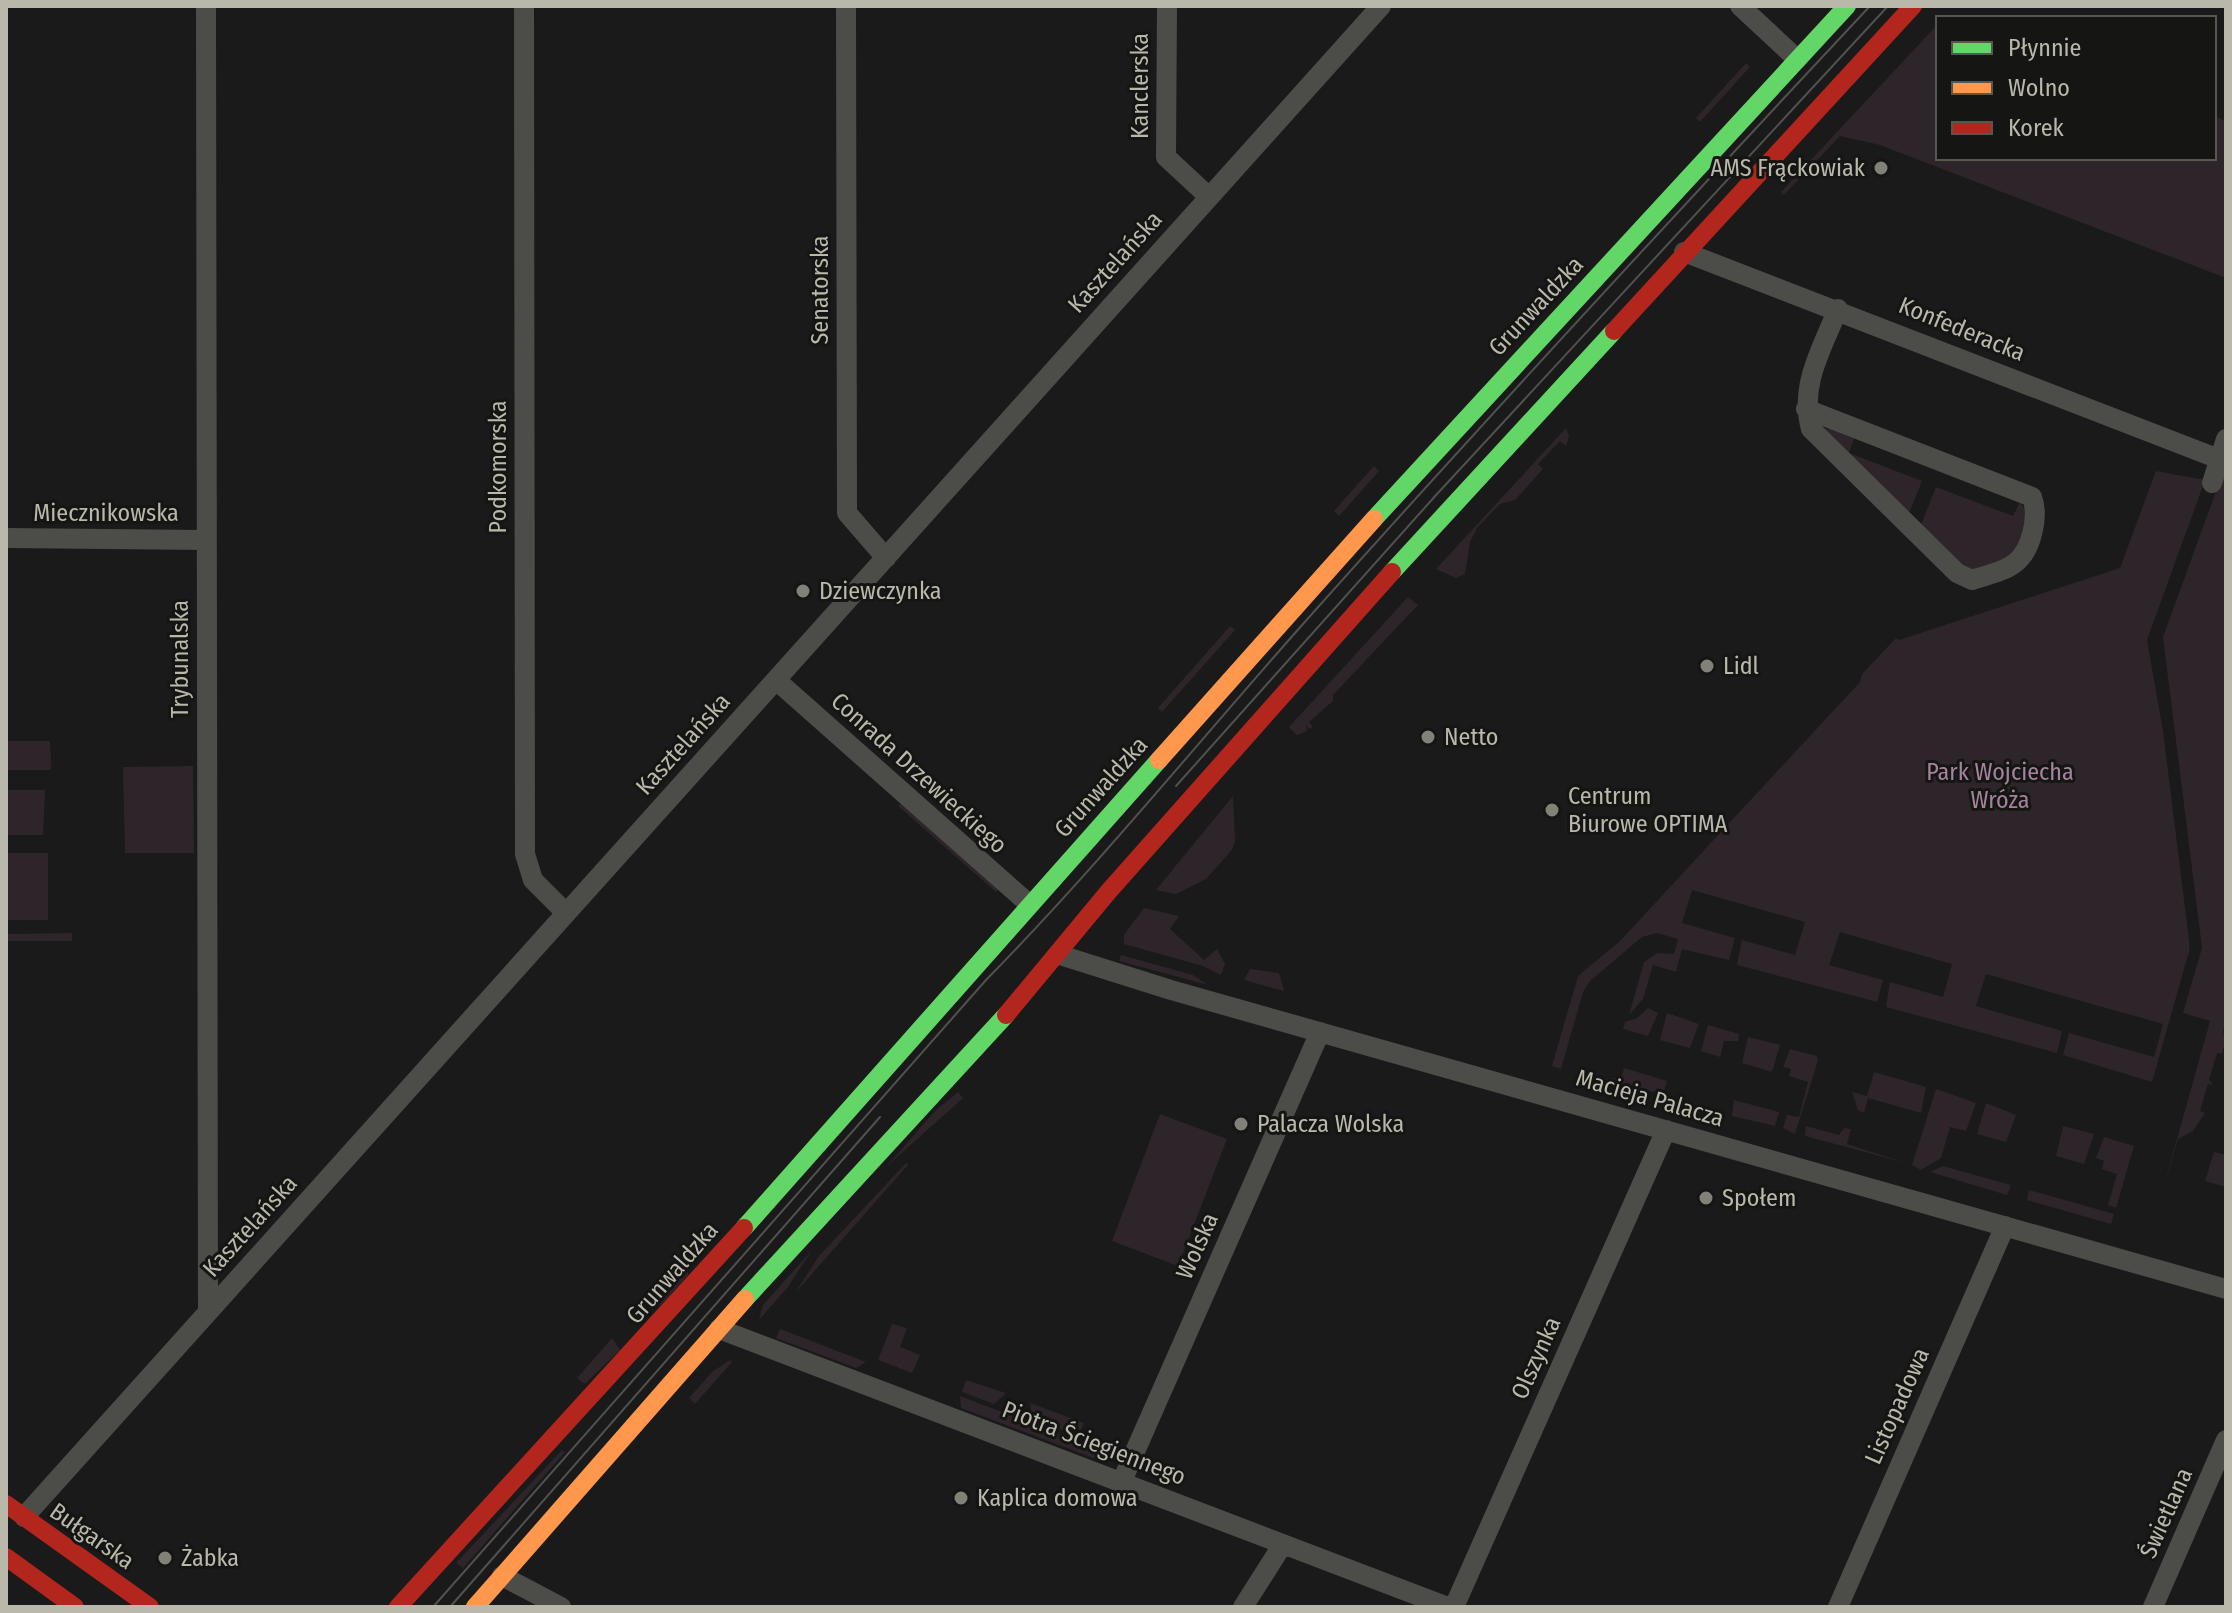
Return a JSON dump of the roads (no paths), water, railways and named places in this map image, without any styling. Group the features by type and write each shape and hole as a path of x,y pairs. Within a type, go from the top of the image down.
{"street":[{"name":"Trybunalska","path":"206,6 208,1312"},
{"name":"Podkomorska","path":"524,6 525,854 533,880 566,913"},
{"name":"Senatorska","path":"846,6 847,513 886,558"},
{"name":"Kanclerska","path":"1167,6 1166,157 1208,196"},
{"name":"Kasztelańska","path":"24,1517 1381,6"},
{"path":"1740,6 1814,76"},
{"name":"Grunwaldzka","path":"475,1607 872,1156 1060,955 1109,891 1320,650 1684,252 1717,181 1814,76 1847,6"},
{"name":"Grunwaldzka","path":"398,1607 631,1356 1327,570 1717,181 1814,76 1913,6"},
{"name":"Konfederacka","path":"1684,252 1838,309 2219,459"},
{"path":"1806,409 2032,497 2038,513 2022,556 2013,565 1972,580 1957,573 1811,429 1806,409 1806,387 1838,309"},
{"path":"2212,483 2226,439"},
{"name":"Miecznikowska","path":"6,538 205,540"},
{"name":"Conrada Drzewieckiego","path":"776,680 1029,904"},
{"name":"Macieja Palacza","path":"1060,955 1320,1032 2226,1289"},
{"name":"Wolska","path":"1122,1481 1320,1032"},
{"name":"Olszynka","path":"1451,1607 1666,1130"},
{"name":"Listopadowa","path":"1838,1607 2005,1226"},
{"name":"Piotra Ściegiennego","path":"719,1329 1451,1607"},
{"name":"Świetlana","path":"2153,1607 2226,1440"},
{"name":"Bułgarska","path":"6,1504 150,1607"},
{"path":"1243,1607 1283,1544"},
{"path":"6,1557 75,1607"},
{"path":"502,1576 561,1607"}],"tram line":[{"path":"433,1607 1380,538 1870,6"},
{"path":"1176,786 1437,494 1888,6"},
{"path":"450,1607 880,1117"}],"place":[{"name":"AMS Frąckowiak","path":"1881,168"},
{"name":"Dziewczynka","path":"803,591"},
{"name":"Lidl","path":"1707,666"},
{"name":"Netto","path":"1428,737"},
{"name":"Centrum Biurowe OPTIMA","path":"1552,810"},
{"name":"Palacza Wolska","path":"1241,1124"},
{"name":"Społem","path":"1706,1198"},
{"name":"Kaplica domowa","path":"961,1498"},
{"name":"Żabka","path":"165,1558"}],"park label":[{"name":"Park Wojciecha Wróża","path":"2000,786"}]}
